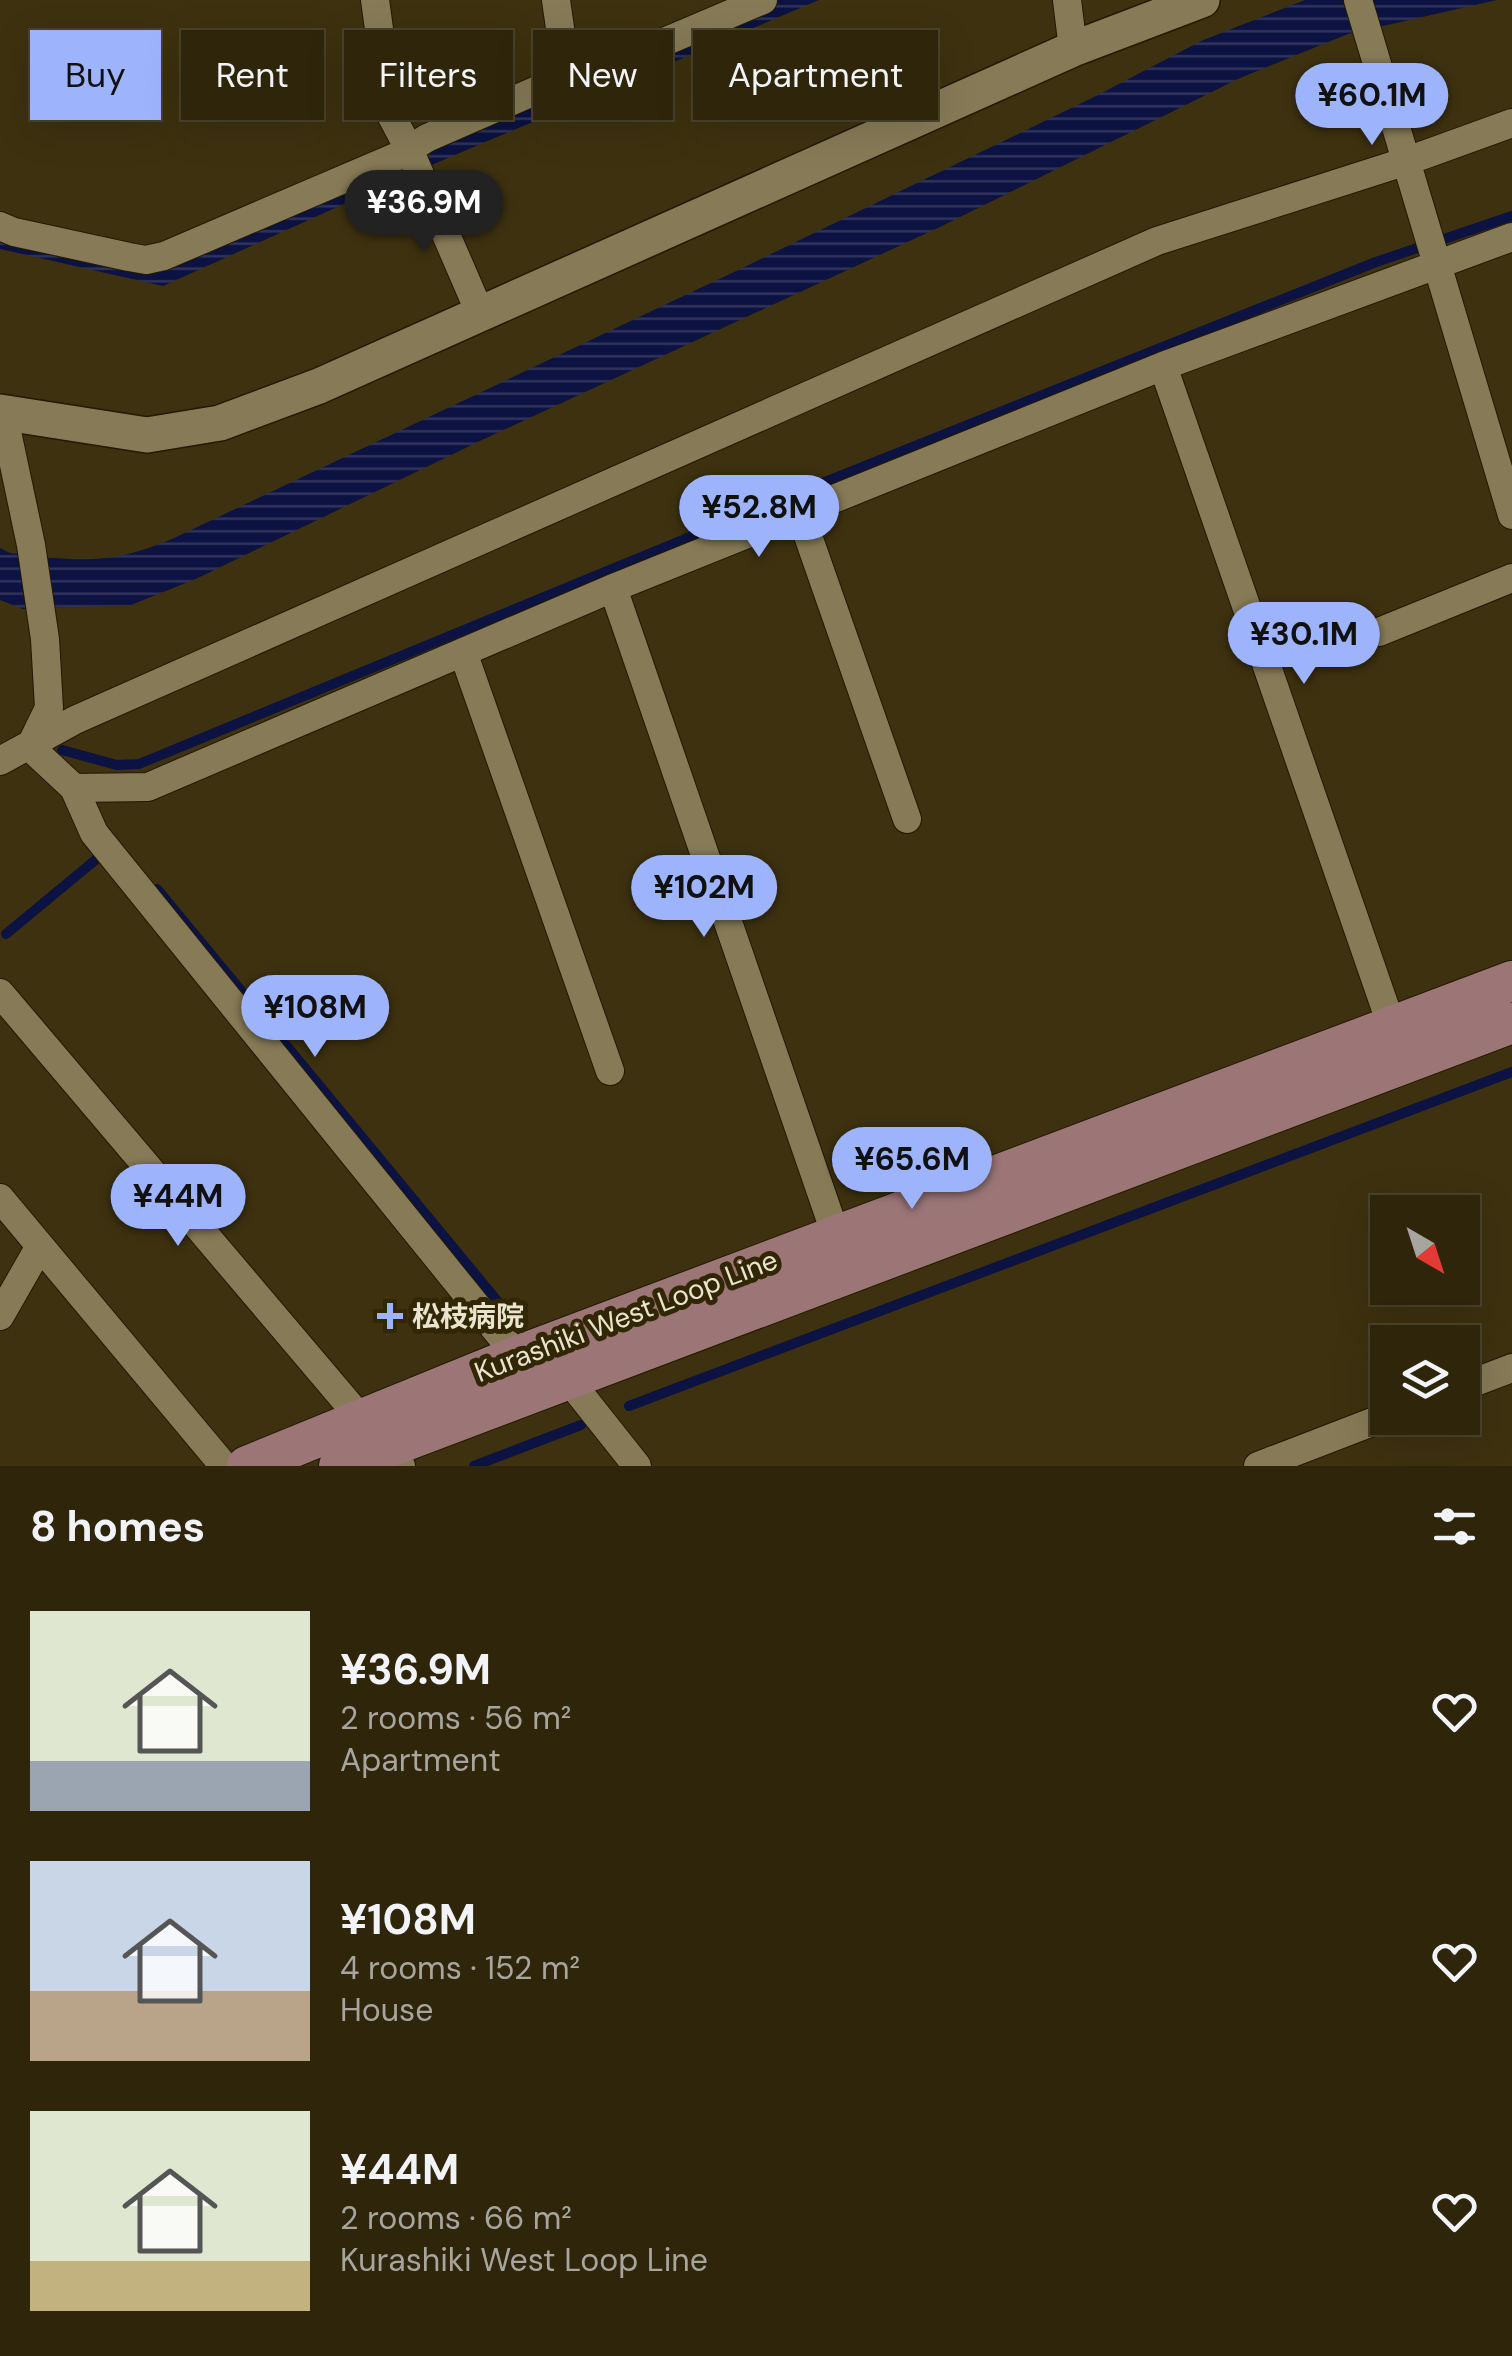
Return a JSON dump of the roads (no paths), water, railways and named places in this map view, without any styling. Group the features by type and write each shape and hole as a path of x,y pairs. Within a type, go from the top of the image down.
{"main road":[{"name":"Kurashiki West Loop Line","path":"247,1466 381,1444 568,1379 843,1254 1392,1027 1512,982"},
{"name":"Kurashiki West Loop Line","path":"339,1466 381,1444 517,1356 843,1254 1512,1023"}],"street":[{"path":"375,0 391,114 480,313"},
{"path":"556,0 560,30"},
{"path":"673,38 763,0"},
{"path":"1067,0 1073,49"},
{"path":"30,746 49,708 44,639 31,545 2,412 148,435 220,422 318,386 1073,49 1202,0"},
{"path":"1358,0 1512,516"},
{"path":"0,226 146,260 164,256 414,159 426,138 533,91"},
{"path":"0,762 74,720 1157,241 1406,162 1512,123"},
{"path":"74,788 148,787 613,588 1163,366 1431,250 1512,237"},
{"path":"1163,366 1392,1027"},
{"path":"800,513 907,819"},
{"path":"1379,632 1512,578"},
{"path":"613,588 843,1254"},
{"path":"462,652 610,1072"},
{"path":"30,746 74,788 94,833 517,1356"},
{"path":"0,993 381,1444"},
{"path":"0,1198 224,1466"},
{"path":"0,1316 40,1246"},
{"path":"1480,1380 1512,1368"},
{"path":"568,1379 637,1466"},
{"path":"1272,1463 1370,1423"}],"waterway":[{"path":"62,750 117,765 139,764 792,495 1376,262 1512,216"},
{"path":"6,934 99,857"},
{"path":"157,889 513,1320"},
{"path":"629,1406 1512,1072"},
{"path":"474,1466 581,1425"}],"place":[{"name":"松枝病院","path":"390,1316"}]}
